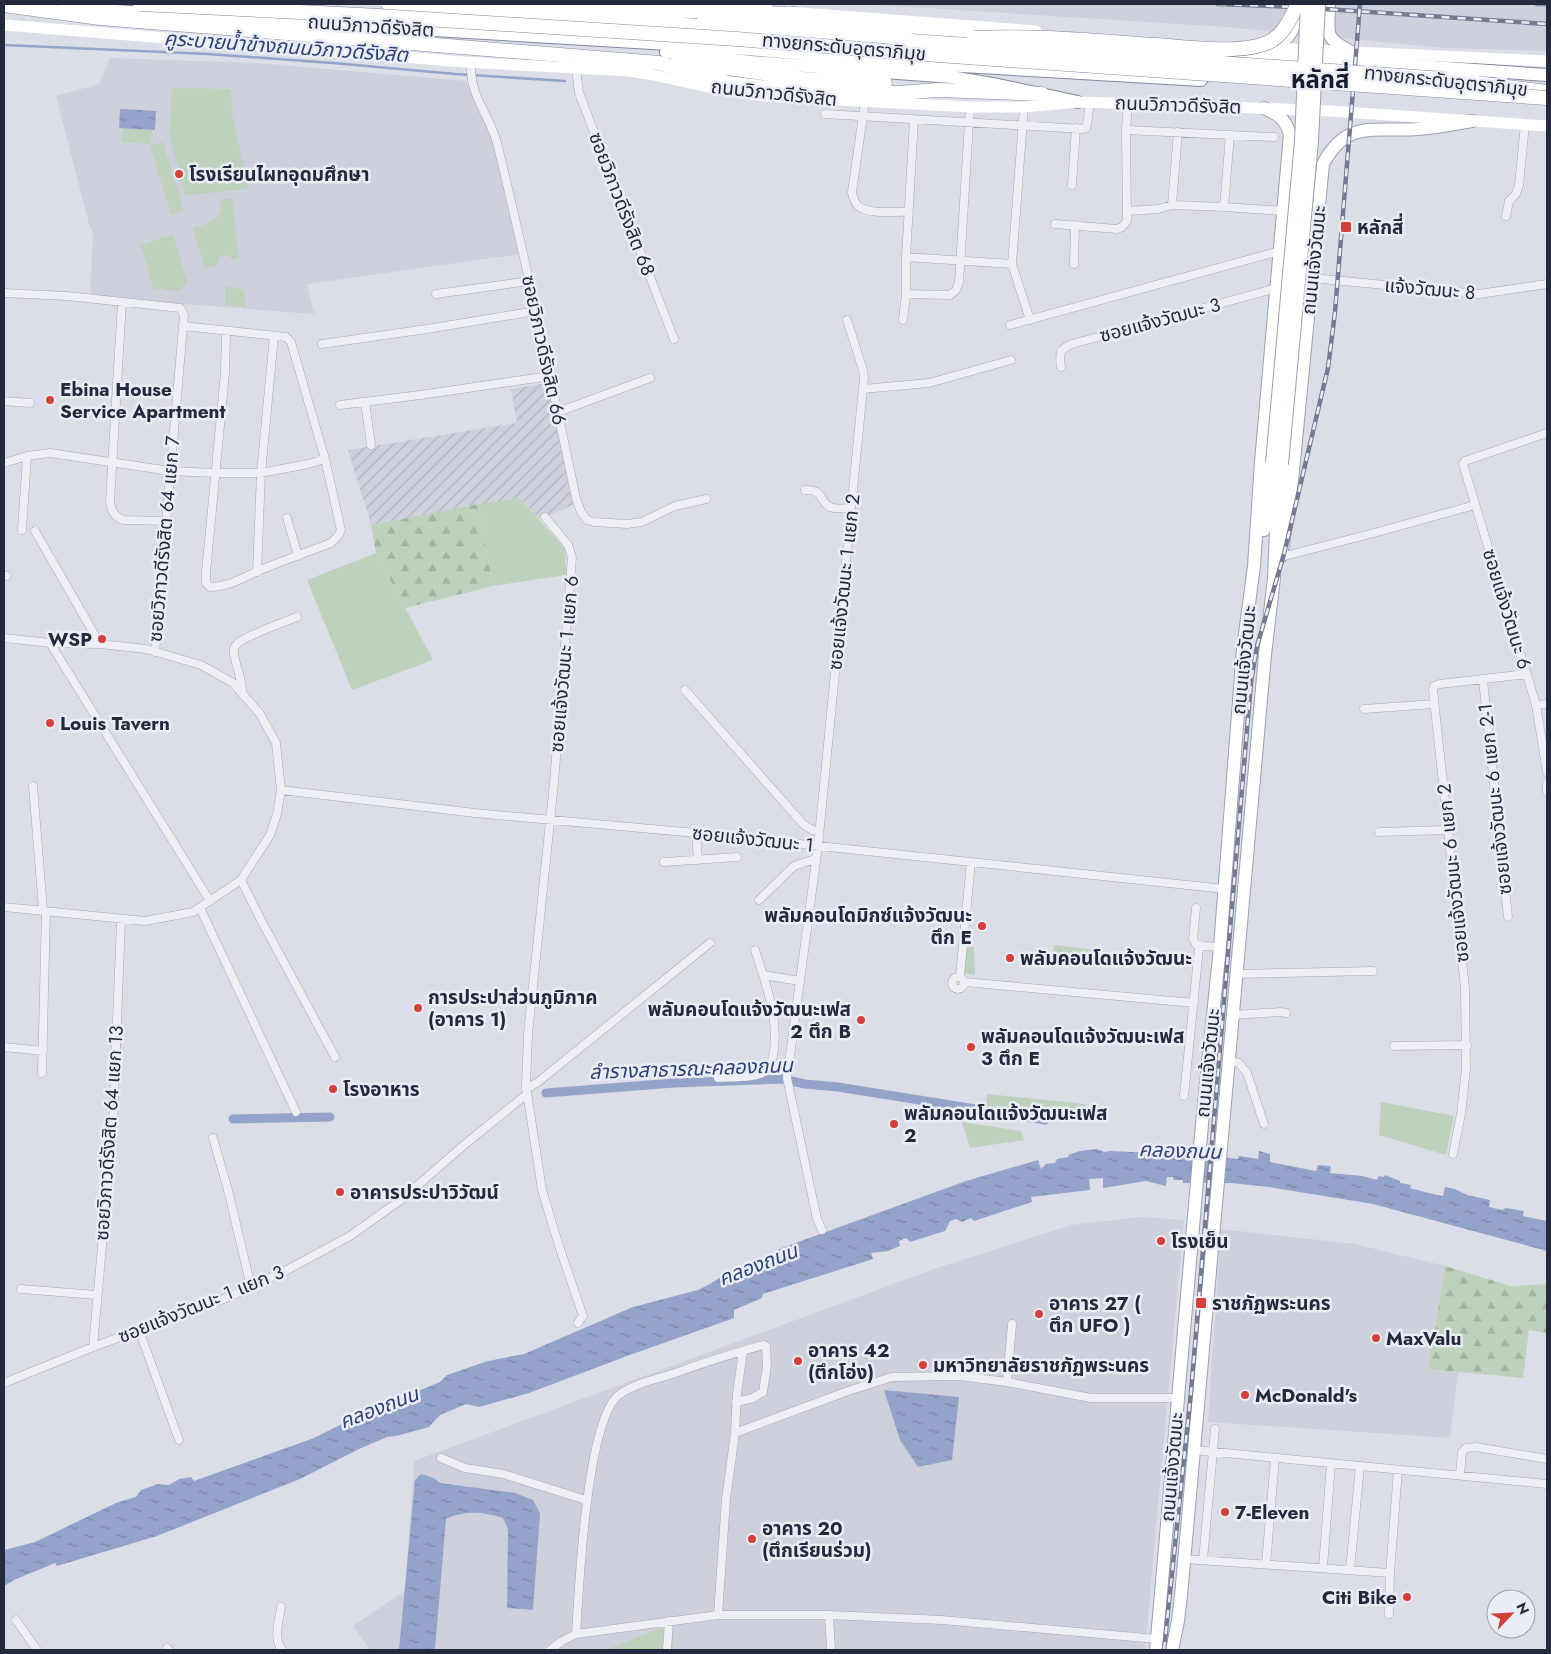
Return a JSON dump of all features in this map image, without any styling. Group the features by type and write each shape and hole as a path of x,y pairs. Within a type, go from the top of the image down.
{"highway":[{"name":"ทางยกระดับอุตราภิมุข","path":"140,4 379,16 737,39 920,54 1547,98"},
{"name":"ทางยกระดับอุตราภิมุข","path":"388,4 1444,79 1547,92"},
{"path":"510,4 552,7 796,14"},
{"path":"911,41 1005,36 1194,47 1245,48 1270,42 1284,29 1297,4"},
{"path":"4,5 110,19 660,63 728,83 793,91 898,93 938,90 1042,94"}],"main road":[{"path":"503,4 1547,75"},
{"path":"729,4 796,14 1274,48 1547,61"},
{"path":"1274,48 1287,40 1292,33 1296,19 1297,4"},
{"name":"ถนนแจ้งวัฒนะ","path":"1172,1650 1178,1621 1184,1559 1265,655 1274,578 1277,464 1301,141 1307,4"},
{"name":"ถนนแจ้งวัฒนะ","path":"1254,566 1277,464 1312,141 1319,4"},
{"path":"1329,4 1328,29 1330,36 1334,42 1353,52"},
{"name":"ถนนวิภาวดีรังสิต","path":"4,5 736,48 910,63 1447,95 1547,104"},
{"path":"762,22 847,18"},
{"name":"ถนนวิภาวดีรังสิต","path":"4,25 471,66 629,71 722,90 764,96 970,107 1024,107 1084,102 1264,108 1547,126"},
{"path":"620,42 666,52 751,62 951,78 1084,102"},
{"name":"ถนนแจ้งวัฒนะ","path":"1156,1644 1203,1113 1220,947 1243,649 1254,566 1289,155 1290,134 1286,124 1280,116 1264,108"},
{"name":"ถนนแจ้งวัฒนะ","path":"1274,578 1281,556 1287,524 1323,164 1335,144 1344,137 1358,131 1418,129 1472,121"},
{"path":"1289,155 1295,148 1309,146 1318,150 1323,164"},
{"name":"ถนนแจ้งวัฒนะ","path":"1178,1621 1179,1650"}],"street":[{"name":"ซอยวิภาวดีรังสิต 66","path":"471,66 471,80 498,145 530,281 576,498 581,512 587,520 594,522 627,524 642,522 675,506 706,499"},
{"name":"ซอยวิภาวดีรังสิต 68","path":"576,68 579,93 674,339"},
{"path":"865,102 852,192 854,202 859,208 869,211 909,212"},
{"path":"825,114 1086,128 1084,102"},
{"path":"1055,224 1117,228 1122,227 1127,222 1126,130 1128,103"},
{"path":"906,294 950,296 960,283 970,107"},
{"path":"1024,107 1012,264 1030,320"},
{"path":"903,320 906,294 906,257 914,120"},
{"path":"1506,216 1509,201 1516,194 1519,185 1525,124"},
{"path":"1072,185 1076,128"},
{"path":"1126,130 1274,137"},
{"path":"1172,205 1178,132"},
{"path":"1224,207 1230,135"},
{"path":"1128,211 1158,209 1172,205 1283,212"},
{"path":"1074,264 1075,226"},
{"path":"1010,325 1280,251"},
{"path":"906,257 1012,264"},
{"name":"แจ้งวัฒนะ 8","path":"1312,278 1479,294 1547,284"},
{"path":"436,294 530,281"},
{"name":"ซอยแจ้งวัฒนะ 3","path":"1061,367 1060,352 1064,347 1072,344 1277,288"},
{"path":"4,293 66,296 122,302 112,462 111,511 123,520 167,521"},
{"name":"ซอยวิภาวดีรังสิต 64 แยก 7","path":"122,302 180,308 184,315 154,652"},
{"path":"322,344 536,311"},
{"name":"ซอยแจ้งวัฒนะ 1 แยก 2","path":"822,1230 817,1219 787,1078 818,846 862,389 863,370 846,320"},
{"path":"183,326 286,337 291,342 325,459 341,530 331,543 219,587 210,587 206,582 225,373 226,332"},
{"path":"257,572 261,473 274,336"},
{"path":"862,389 929,383 1011,360"},
{"path":"340,405 420,396 550,376"},
{"path":"558,412 650,378"},
{"path":"4,401 30,403"},
{"path":"365,402 371,445"},
{"name":"ซอยแจ้งวัฒนะ 6","path":"1547,433 1464,462 1463,464 1536,705 1547,772"},
{"path":"4,463 27,456 50,453 170,471 261,473 325,459"},
{"path":"22,530 27,456"},
{"path":"805,490 818,492 828,506 832,508 851,508"},
{"path":"1281,556 1475,505"},
{"name":"ซอยแจ้งวัฒนะ 1 แยก 6","path":"545,517 568,545 572,557 550,820 528,1034 527,1091 532,1135 542,1190 558,1246 583,1316 578,1323"},
{"path":"287,518 298,556"},
{"path":"34,530 100,644"},
{"path":"242,692 234,648 246,638 297,617"},
{"path":"4,638 146,649 201,665 233,683 260,714 276,743 281,790 277,814 270,835 241,880 193,912 145,921 4,907"},
{"path":"50,643 210,901"},
{"name":"ซอยแจ้งวัฒนะ 6 แยก 2","path":"1452,1154 1461,1114 1466,1069 1465,988 1433,690 1437,684 1527,674"},
{"name":"ซอยแจ้งวัฒนะ 6 แยก 2-1","path":"1483,680 1508,918"},
{"path":"685,690 803,824 812,830 819,830"},
{"path":"1364,709 1434,704"},
{"path":"1536,705 1547,704"},
{"path":"1547,783 1547,792"},
{"path":"33,786 44,910 42,1073"},
{"name":"ซอยแจ้งวัฒนะ 1","path":"281,790 550,820 696,833 1225,889"},
{"path":"1379,832 1448,830"},
{"path":"696,833 698,860"},
{"path":"664,862 737,857"},
{"path":"759,900 794,866 815,859"},
{"path":"971,862 962,979 1194,1003"},
{"path":"241,880 336,1057"},
{"path":"200,908 296,1112"},
{"path":"1196,908 1194,939 1196,944 1220,947"},
{"name":"ซอยวิภาวดีรังสิต 64 แยก 13","path":"93,1347 96,1295 114,1112 121,920"},
{"name":"ซอยแจ้งวัฒนะ 1 แยก 3","path":"4,1383 93,1347 229,1297 285,1271 350,1236 402,1199 527,1091 710,943"},
{"path":"1184,1096 1198,951 1200,946 1204,946"},
{"path":"718,1078 757,1075 768,1069 772,1062 776,1040 775,1023 755,950"},
{"path":"1237,974 1373,971"},
{"path":"763,975 800,981"},
{"path":"1233,1014 1286,1013"},
{"path":"1394,1046 1467,1044"},
{"path":"4,1047 43,1051"},
{"path":"1229,1061 1240,1063 1247,1073 1264,1124"},
{"path":"213,1138 251,1287"},
{"path":"21,1289 96,1295"},
{"path":"1007,1382 1012,1324"},
{"path":"139,1330 179,1440"},
{"path":"576,1634 586,1500 601,1429 606,1413 618,1395 633,1387 743,1350 766,1346 768,1366 763,1392 753,1398 736,1402"},
{"path":"718,1615 726,1499 743,1350"},
{"path":"735,1433 848,1391 892,1378 960,1376 1007,1382 1091,1398 1179,1398"},
{"path":"1204,1560 1215,1429"},
{"path":"1460,1475 1462,1452 1466,1448 1476,1447 1547,1459"},
{"path":"1194,1450 1547,1484"},
{"path":"441,1458 465,1468 503,1474 586,1500"},
{"path":"1266,1564 1275,1458"},
{"path":"1322,1567 1331,1464"},
{"path":"1350,1570 1360,1466"},
{"path":"1389,1614 1390,1572 1398,1470"},
{"path":"1184,1559 1390,1572"},
{"path":"281,1607 277,1636 282,1650"},
{"path":"550,1650 576,1634 718,1615 829,1615 942,1620 1156,1644"},
{"path":"829,1615 831,1650"},
{"path":"16,1620 38,1650"},
{"path":"666,1650 669,1621"}],"shaded area":[{"path":"864,4 1547,4 1547,51 1444,48 1226,27"},
{"path":"110,58 257,63 466,81 495,142 520,254 307,284 314,314 90,297 93,232 90,228 56,96 99,84"},
{"path":"547,383 573,505 551,515 538,518 520,498 478,504 371,525 348,450 517,423 511,389"},
{"name":"มหาวิทยาลัยราชภัฏพระนคร","path":"1141,1217 1184,1220 1145,1650 370,1650 353,1626 405,1591 414,1461 934,1269 1071,1225"},
{"path":"1221,1229 1355,1244 1445,1266 1428,1369 1458,1372 1450,1438 1208,1422"}],"green space":[{"path":"172,88 231,89 232,114 249,189 186,195 169,137"},
{"path":"122,128 152,130 151,144 121,142"},
{"path":"163,142 184,211 171,215 150,145"},
{"path":"232,198 239,257 233,260 229,256 224,255 218,259 217,265 204,267 193,228 214,220 220,212 219,200"},
{"path":"173,234 187,282 180,290 174,291 173,289 167,290 162,288 154,291 141,245"},
{"path":"225,286 244,290 246,308 225,304"},
{"path":"520,498 565,549 566,575 493,586 478,504"},
{"path":"478,504 493,586 405,608 376,553 371,525"},
{"path":"376,553 433,660 352,690 307,580"},
{"path":"1054,945 1104,951 1103,959 1053,954"},
{"path":"966,946 974,947 975,975 963,973"},
{"path":"987,1094 1085,1104 1084,1116 986,1106"},
{"path":"1381,1102 1454,1116 1446,1155 1379,1135"},
{"path":"962,1122 1021,1131 1024,1140 970,1148"},
{"path":"1445,1266 1511,1286 1547,1284 1547,1333 1529,1330 1523,1378 1428,1369"},
{"path":"673,1623 673,1650 606,1650"}],"water":[{"path":"120,109 156,111 155,130 119,128"},
{"name":"คลองถนน","path":"1097,1149 1104,1152 1153,1153 1156,1150 1189,1152 1238,1159 1239,1156 1258,1159 1259,1151 1270,1154 1270,1162 1316,1171 1318,1165 1331,1166 1330,1173 1362,1176 1377,1180 1379,1176 1384,1177 1385,1175 1400,1181 1400,1183 1411,1185 1410,1188 1436,1195 1443,1196 1445,1187 1455,1189 1467,1195 1490,1200 1489,1207 1502,1210 1506,1208 1524,1211 1523,1216 1547,1221 1547,1251 1373,1204 1269,1187 1231,1183 1183,1183 1183,1180 1174,1180 1173,1177 1167,1177 1166,1186 1146,1181 1103,1188 1103,1178 1089,1179 1090,1190 1031,1197 1032,1202 974,1221 971,1218 962,1222 956,1219 950,1221 945,1231 910,1242 906,1238 899,1241 900,1246 888,1251 871,1253 873,1259 763,1294 762,1298 734,1310 734,1318 529,1393 479,1407 466,1404 440,1415 429,1427 387,1437 300,1479 157,1536 57,1566 55,1563 4,1586 4,1550 35,1542 118,1502 136,1497 141,1490 158,1484 169,1485 179,1479 191,1477 194,1481 314,1438 360,1415 440,1382 447,1375 488,1361 524,1354 633,1307 698,1290 725,1274 741,1268 751,1269 773,1261 779,1249 966,1181 1038,1160 1041,1169 1046,1164 1055,1163 1057,1159 1069,1157 1068,1155"},
{"path":"884,1390 959,1397 952,1460 918,1467 900,1440"},
{"path":"421,1474 434,1478 440,1483 515,1493 533,1500 540,1513 533,1610 507,1608 508,1529 503,1518 474,1513 453,1516 446,1519 435,1650 399,1650 415,1480"}],"waterway":[{"name":"คูระบายน้ำข้างถนนวิภาวดีรังสิต","path":"4,45 208,54 565,81"},
{"name":"ลำรางสาธารณะคลองถนน","path":"546,1093 674,1083 783,1079 805,1084 838,1087 1045,1120"},
{"name":"ลำรางสาธารณะคลองถนน","path":"233,1119 330,1117"}],"railway":[{"path":"1218,4 1295,7 1547,24"},
{"path":"1164,1650 1191,1392 1251,682 1257,646 1284,554 1328,368 1335,312 1360,4"},
{"path":"1537,4 1547,4"}],"place":[{"name":"โรงเรียนไผทอุดมศึกษา","path":"179,174"},
{"name":"หลักสี่","path":"1346,227"},
{"name":"Ebina House Service Apartment","path":"50,400"},
{"name":"WSP","path":"102,639"},
{"name":"Louis Tavern","path":"50,723"},
{"name":"พลัมคอนโดมิกซ์แจ้งวัฒนะ ตึก E","path":"982,926"},
{"name":"พลัมคอนโดแจ้งวัฒนะ","path":"1010,958"},
{"name":"การประปาส่วนภูมิภาค (อาคาร 1)","path":"418,1008"},
{"name":"พลัมคอนโดแจ้งวัฒนะเฟส 2 ตึก B","path":"861,1020"},
{"name":"พลัมคอนโดแจ้งวัฒนะเฟส 3 ตึก E","path":"971,1047"},
{"name":"โรงอาหาร","path":"333,1089"},
{"name":"พลัมคอนโดแจ้งวัฒนะเฟส 2","path":"894,1124"},
{"name":"อาคารประปาวิวัฒน์","path":"340,1192"},
{"name":"โรงเย็น","path":"1161,1241"},
{"name":"ราชภัฏพระนคร","path":"1201,1303"},
{"name":"อาคาร 27 ( ตึก UFO )","path":"1039,1314"},
{"name":"MaxValu","path":"1376,1338"},
{"name":"อาคาร 42 (ตึกโอ่ง)","path":"798,1361"},
{"name":"มหาวิทยาลัยราชภัฏพระนคร","path":"923,1365"},
{"name":"McDonald's","path":"1245,1395"},
{"name":"7-Eleven","path":"1225,1512"},
{"name":"อาคาร 20 (ตึกเรียนร่วม)","path":"752,1539"},
{"name":"Citi Bike","path":"1407,1597"}],"district":[{"name":"หลักสี่","path":"1320,79"}]}
